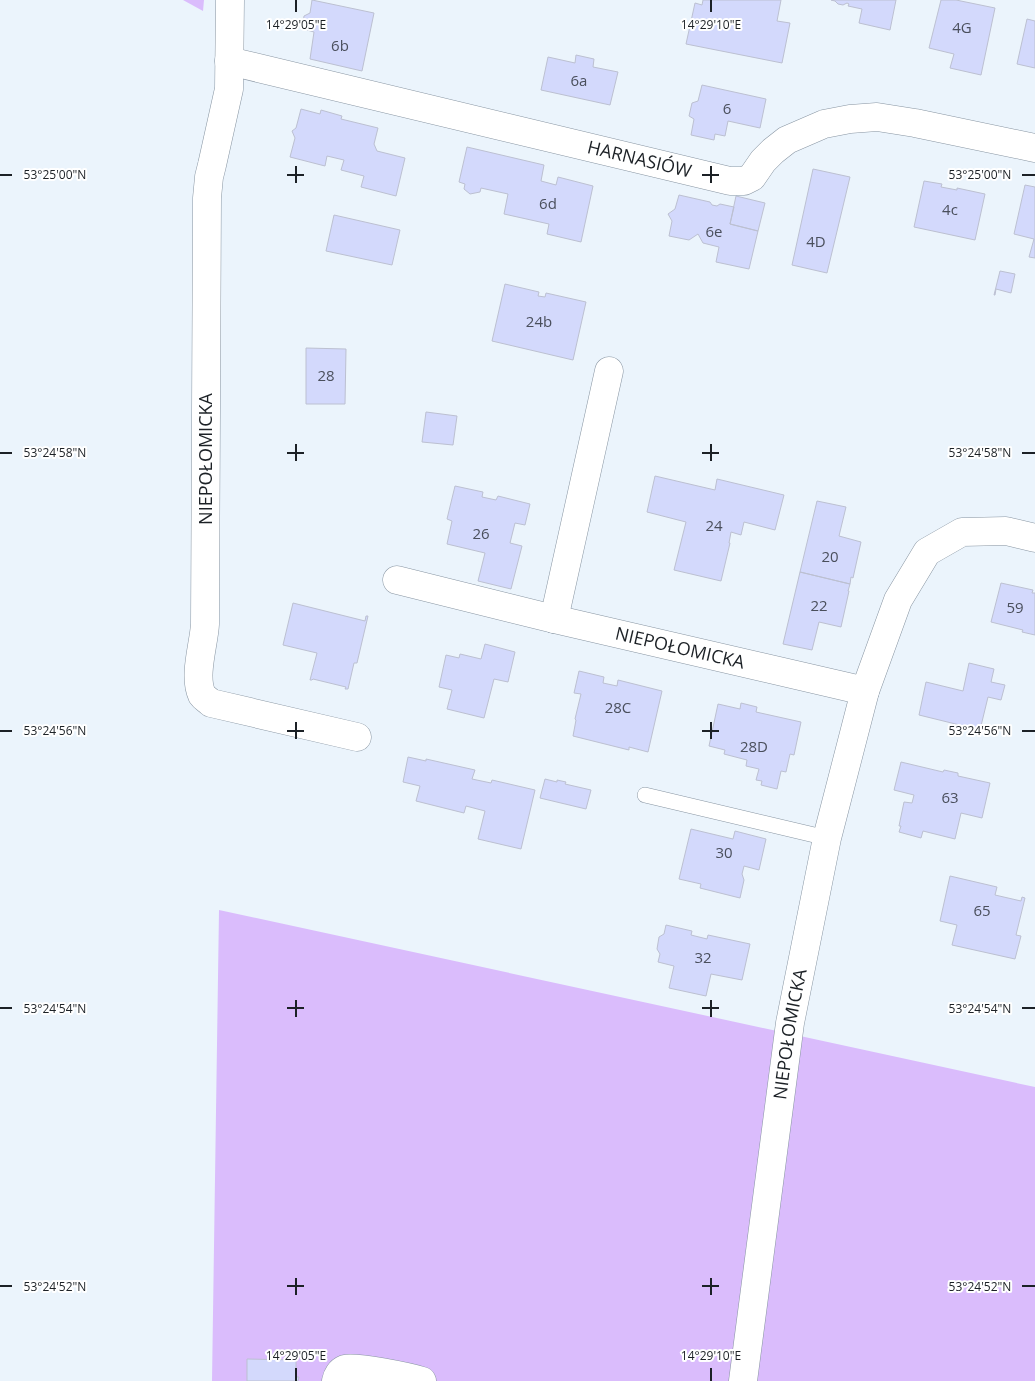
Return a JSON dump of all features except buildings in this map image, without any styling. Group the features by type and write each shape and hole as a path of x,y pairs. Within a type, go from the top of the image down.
{"street":[{"name":"NIEPOŁOMICKA","path":"230,0 229,89 208,177 207,198 205,624 198,675 199,686 203,697 211,703 357,737"},
{"name":"HARNASIÓW","path":"229,62 730,181 744,180 752,176 763,160 786,140 824,124 850,119 877,117 915,122 1035,148"},
{"path":"554,619 609,371"},
{"name":"NIEPOŁOMICKA","path":"743,1381 790,1023 827,838 864,691 898,600 927,552 962,532 1006,531 1035,538"},
{"name":"NIEPOŁOMICKA","path":"397,580 554,619 864,691"},
{"path":"336,1381 337,1376 342,1371 352,1369 385,1373 422,1381"}],"lane":[{"path":"645,795 827,838"}],"shaded area":[{"path":"183,0 204,0 203,11"},
{"path":"219,910 1035,1087 1035,1381 212,1381"}]}
